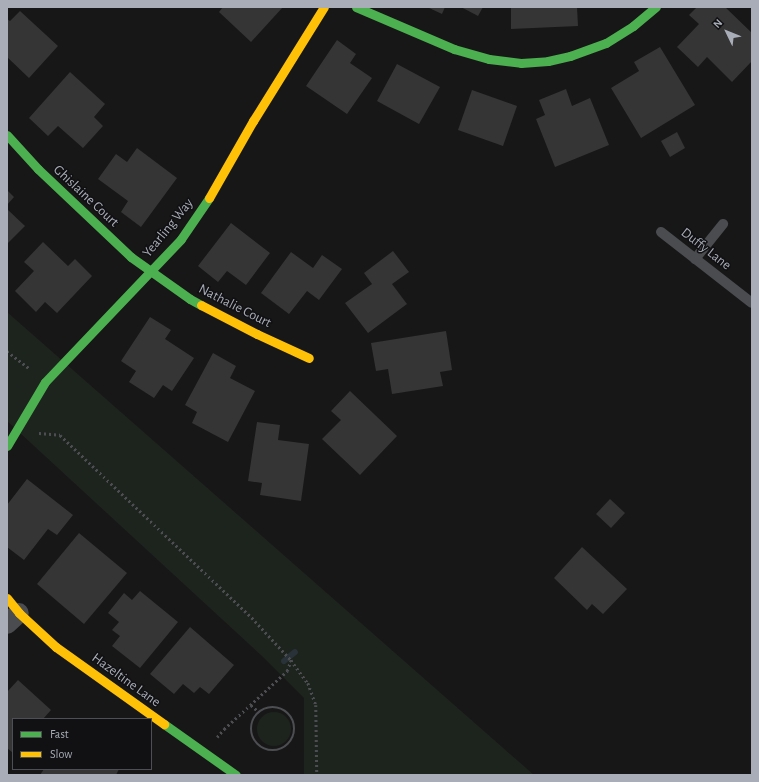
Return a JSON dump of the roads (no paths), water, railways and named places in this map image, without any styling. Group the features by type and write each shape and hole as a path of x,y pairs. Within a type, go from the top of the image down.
{"street":[{"name":"Yearling Way","path":"7,446 45,382 181,239 208,201 253,121 324,7"},
{"path":"356,7 454,49 489,59 521,63 548,61 570,56 606,43 633,26 656,7"},
{"name":"Ghislaine Court","path":"7,135 38,169 131,257 151,272"},
{"name":"Nathalie Court","path":"151,272 190,299 257,334 309,358"},
{"name":"Hazeltine Lane","path":"11,612 56,647 236,775"}],"lane":[{"path":"695,259 723,224"},
{"name":"Duffy Lane","path":"661,232 752,303"}],"waterway":[{"path":"284,661 295,652"}]}
